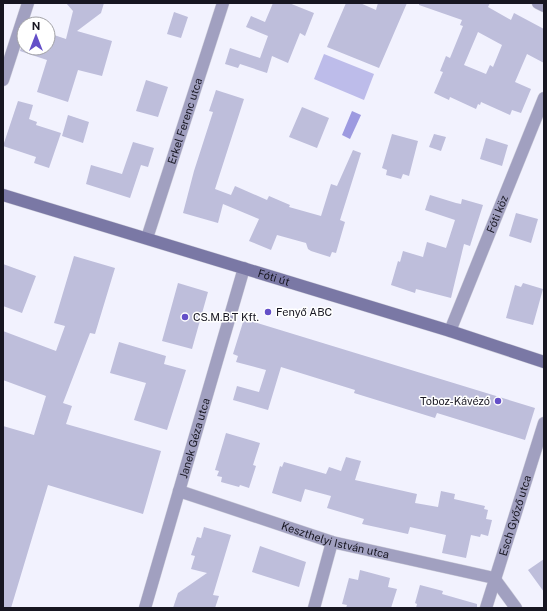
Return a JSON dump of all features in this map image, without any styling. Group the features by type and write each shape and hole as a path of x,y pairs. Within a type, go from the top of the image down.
{"main road":[{"name":"Fóti út","path":"3,194 450,331 544,362"}],"street":[{"path":"3,80 28,3"},
{"name":"Erkel Ferenc utca","path":"147,238 222,3"},
{"path":"538,3 544,6"},
{"name":"Fóti köz","path":"450,331 544,98"},
{"name":"Janek Géza utca","path":"145,608 244,268"},
{"name":"Esch Győző utca","path":"486,608 494,578 544,423"},
{"name":"Keszthelyi István utca","path":"179,491 332,542 494,578"},
{"path":"314,608 332,542"},
{"path":"494,578 516,608"}],"shaded area":[{"path":"324,54 374,74 364,100 314,79"},
{"path":"352,111 361,115 350,139 342,135"}],"building":[{"path":"66,3 104,3 101,13 77,31 112,41 102,76 78,70 68,102 37,92 47,60 35,56 56,56 56,36 66,39 73,11"},
{"path":"273,3 289,3 314,13 305,36 300,33 288,63 272,56 267,73 240,64 238,68 225,64 230,48 260,58 268,36 246,27 251,16 265,22"},
{"path":"346,3 360,3 376,10 378,3 407,3 379,68 327,47"},
{"path":"419,3 490,3 488,7 511,20 514,13 544,29 544,63 527,54 515,82 531,89 521,113 512,110 510,115 481,102 480,105 478,104 476,109 450,97 449,100 434,93 443,72 440,71 446,56 450,58 463,26 460,25 462,20 419,5","holes":["478,32 502,45 493,67 490,65 486,74 464,65"]},
{"path":"174,12 188,17 181,38 167,34"},
{"path":"146,80 168,87 158,117 136,111"},
{"path":"216,90 244,99 215,189 231,195 235,186 267,200 269,196 290,205 289,207 321,216 331,184 337,186 353,150 361,153 340,220 345,222 336,253 332,252 330,257 311,251 308,249 306,243 277,235 271,250 249,241 259,219 223,204 218,223 183,213 194,171 213,112 209,111"},
{"path":"18,101 33,105 29,119 37,122 36,125 61,133 49,168 34,163 36,157 3,146"},
{"path":"302,107 329,118 317,148 289,137"},
{"path":"68,115 89,122 83,143 62,136"},
{"path":"392,134 418,141 409,176 403,174 401,179 386,175 387,170 382,168"},
{"path":"434,134 446,137 441,151 429,147"},
{"path":"486,138 508,145 502,166 480,159"},
{"path":"133,142 154,148 148,167 141,165 130,198 86,184 91,165 122,174"},
{"path":"430,195 461,204 462,199 483,205 470,246 464,244 451,298 416,289 415,293 391,285 398,261 400,262 403,251 423,257 427,242 446,248 455,220 425,210"},
{"path":"516,213 538,219 531,243 509,236"},
{"path":"74,256 115,268 95,334 90,333 63,403 72,406 66,424 161,451 143,514 48,485 11,608 3,608 3,426 34,435 46,396 3,380 3,331 56,351 65,326 54,323"},
{"path":"3,264 36,276 22,313 3,306"},
{"path":"178,283 208,292 192,349 162,341"},
{"path":"523,283 543,289 533,325 506,318 515,285 521,287"},
{"path":"244,319 535,408 525,440 437,413 435,418 354,393 355,390 281,367 268,410 233,400 237,386 259,392 266,370 236,362 238,356 233,354"},
{"path":"119,342 166,356 164,364 186,370 167,430 134,420 146,383 110,373"},
{"path":"226,433 260,443 253,465 256,466 249,488 221,482 222,477 217,476 219,471 215,470"},
{"path":"346,457 361,461 355,480 417,494 415,503 438,507 441,491 455,494 454,499 485,506 484,509 488,510 486,519 492,520 488,536 481,534 480,537 471,535 466,558 442,553 446,535 410,527 408,534 362,524 364,519 327,508 331,496 305,489 301,502 272,493 280,466 282,467 284,462 326,474 329,467 341,471"},
{"path":"204,527 231,535 213,595 219,596 215,608 173,608 178,593 207,573 191,569 195,556 191,555 197,537 201,538"},
{"path":"260,546 306,562 299,587 252,572"},
{"path":"544,559 544,592 528,570"},
{"path":"360,570 390,578 388,587 397,589 391,608 346,608 347,605 342,604 349,578 358,580"},
{"path":"420,585 443,591 442,594 477,604 477,608 416,608 417,604 415,603"}],"place":[{"name":"Fenyő ABC","path":"268,312"},
{"name":"CS.M.B.T Kft.","path":"185,317"},
{"name":"Toboz-Kávézó","path":"498,401"}]}
